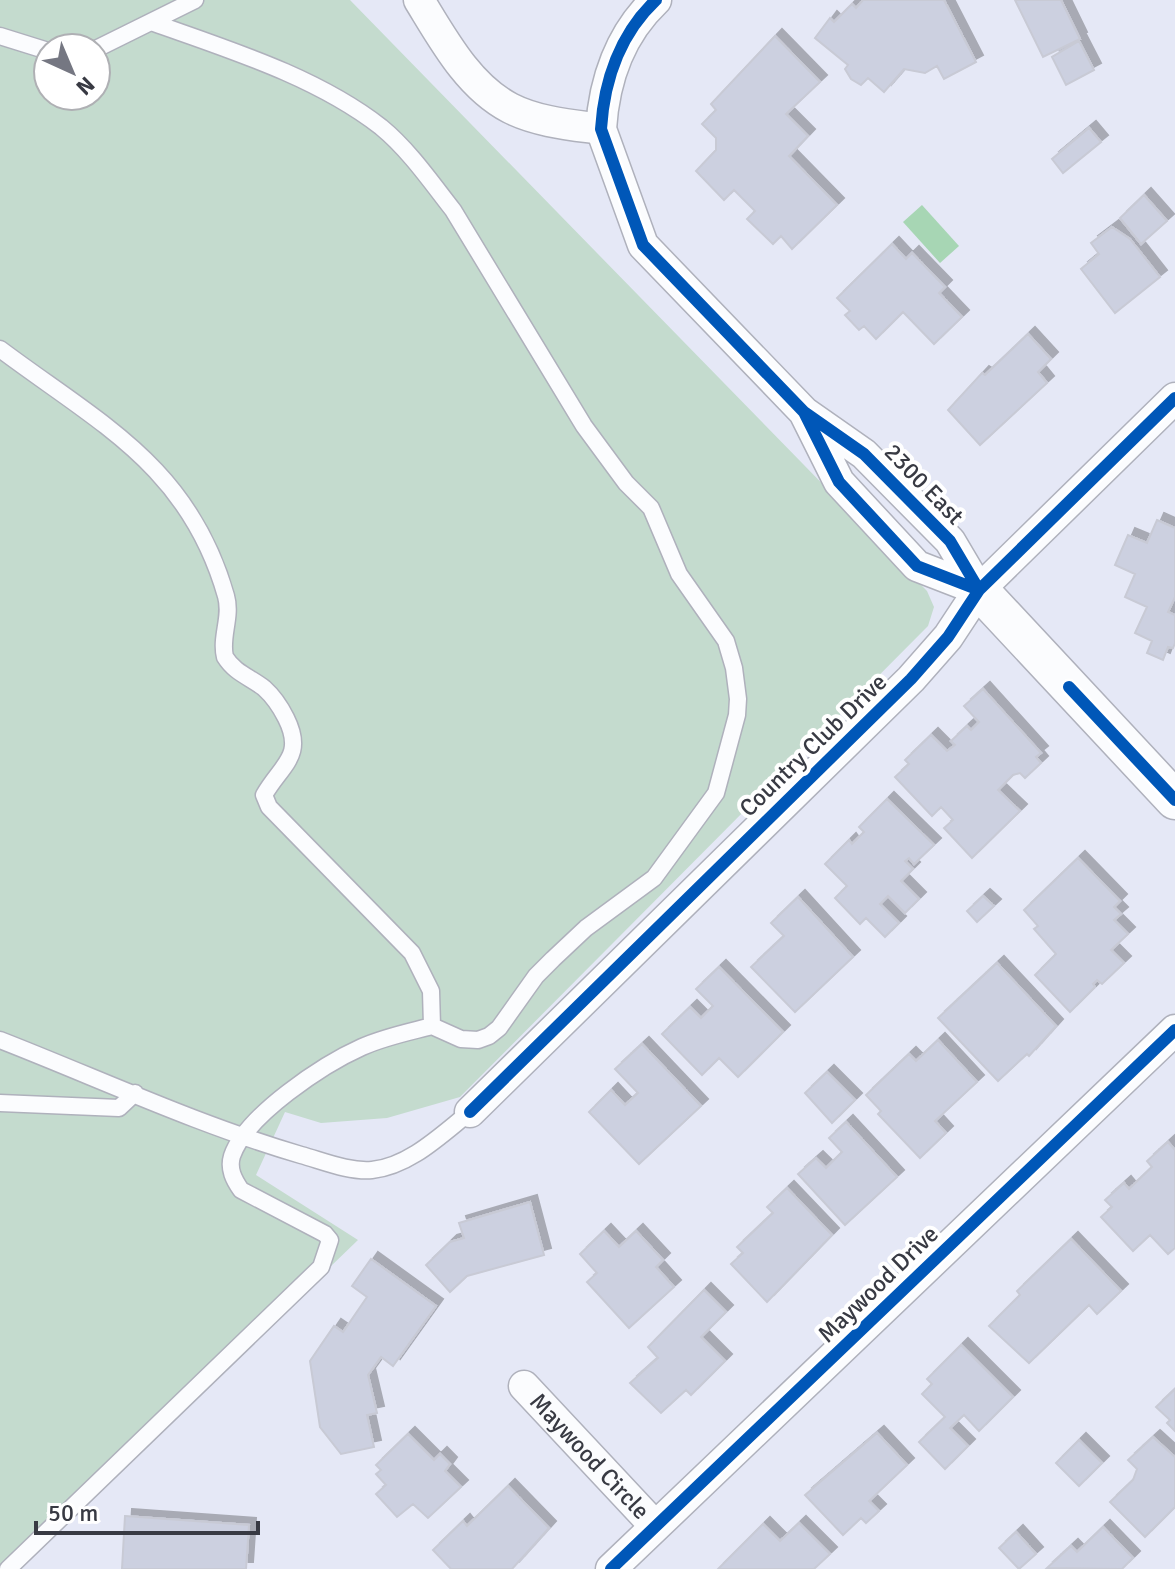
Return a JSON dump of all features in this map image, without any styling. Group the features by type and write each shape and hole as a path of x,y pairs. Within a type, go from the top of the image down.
{"street":[{"path":"419,0 446,45 482,88 511,109 601,129 605,93 617,56 636,23 656,0"},
{"name":"2300 East","path":"601,129 643,245 804,412 864,454 950,541 979,590 1175,800"},
{"name":"Country Club Drive","path":"470,1112 911,679 948,637 979,590 1175,398"},
{"name":"2300 East","path":"804,412 839,482 917,566 979,590"},
{"name":"Maywood Drive","path":"611,1569 1175,1030"},
{"name":"Maywood Circle","path":"524,1386 655,1526"}],"lane":[{"path":"112,42 195,0"},
{"path":"8,1569 321,1267 330,1240 325,1234 241,1190 233,1178 232,1157 243,1138 274,1106 318,1072 361,1047 432,1026 461,1039 478,1040 499,1028 536,976 553,959 586,928 654,878 716,793 737,715 734,668 726,641 679,574 651,508 626,483 584,426 453,210 403,149 382,128 322,92 224,48 154,23"},
{"path":"2,34 32,45"},
{"path":"0,349 110,426 140,452 187,508 207,542 226,597 229,616 225,657 234,669 262,687 279,704 293,733 291,756 264,795 269,807 412,953 431,991 432,1026"},
{"path":"0,1040 243,1138 348,1168 372,1170 398,1163 422,1150 470,1112"},
{"path":"0,1103 119,1108 135,1093"}],"shaded area":[{"path":"0,0 350,0 927,591 934,607 928,626 460,1097 387,1118 321,1123 285,1112 256,1175 358,1240 17,1569 0,1569"},
{"path":"922,205 959,246 940,263 903,222"}],"building":[{"path":"863,0 944,0 976,62 944,79 937,66 925,73 904,69 884,92 868,78 861,85 851,79 845,69 848,65 815,38 830,18 834,22 852,4 856,8"},
{"path":"1015,0 1061,0 1080,39 1043,57"},
{"path":"775,36 820,82 786,114 808,136 789,156 837,205 792,249 781,236 773,244 747,219 755,211 734,190 724,200 696,171 716,150 716,138 702,124 716,110 711,104"},
{"path":"1079,41 1094,70 1066,85 1052,57"},
{"path":"1089,128 1101,142 1063,173 1052,159"},
{"path":"1144,195 1167,221 1141,244 1120,218"},
{"path":"1112,227 1130,239 1160,277 1115,313 1081,269 1099,254 1091,243"},
{"path":"892,244 906,259 912,253 945,287 939,293 962,317 934,344 903,312 876,339 864,326 859,330 845,315 850,311 837,298"},
{"path":"1028,334 1051,359 1038,372 1047,383 980,445 948,410 982,373 985,375"},
{"path":"1157,520 1175,528 1175,597 1168,612 1175,615 1175,643 1173,648 1168,647 1163,660 1147,653 1152,641 1135,633 1147,607 1125,597 1135,574 1115,565 1128,535 1147,543"},
{"path":"983,689 1041,753 1036,757 1041,763 1025,778 1020,773 1013,775 998,790 1020,811 972,858 944,828 953,820 941,807 932,816 895,777 909,764 905,760 931,735 947,751 955,745 951,741 967,726 971,730 979,722 964,706"},
{"path":"887,799 934,845 914,864 909,858 905,861 913,869 901,881 919,899 905,913 888,896 880,904 899,923 885,937 866,918 860,924 835,898 847,886 825,864 849,840 852,844 864,832 859,827"},
{"path":"1078,858 1120,901 1114,907 1121,914 1114,920 1128,934 1111,950 1124,963 1102,984 1097,980 1093,984 1095,987 1070,1012 1035,975 1056,954 1034,929 1038,926 1024,910"},
{"path":"983,896 994,906 977,922 967,911"},
{"path":"798,897 853,957 795,1012 751,967 784,936 771,923"},
{"path":"997,963 1056,1026 1029,1056 1027,1054 998,1081 938,1018"},
{"path":"719,967 783,1032 738,1077 719,1058 702,1075 662,1034 690,1007 701,1018 713,1006 696,989"},
{"path":"938,1040 977,1082 935,1121 946,1133 920,1158 878,1114 881,1111 866,1095 909,1054 916,1061"},
{"path":"642,1044 701,1106 639,1164 589,1112 611,1090 625,1105 638,1093 615,1069"},
{"path":"827,1072 855,1100 832,1123 805,1093"},
{"path":"846,1122 897,1177 845,1225 798,1174 816,1158 826,1168 842,1152 829,1138"},
{"path":"1168,1142 1175,1150 1175,1248 1168,1254 1150,1235 1133,1251 1101,1217 1112,1207 1105,1200 1124,1183 1129,1189 1152,1167 1147,1161"},
{"path":"787,1188 832,1235 767,1302 731,1264 743,1253 737,1247 773,1213 767,1207"},
{"path":"530,1202 544,1255 467,1276 450,1292 426,1265 450,1242 464,1238 459,1223"},
{"path":"604,1231 619,1247 636,1231 663,1260 656,1267 674,1287 629,1328 587,1282 597,1273 580,1254"},
{"path":"1071,1239 1121,1291 1097,1314 1089,1305 1029,1363 989,1326 1020,1295 1017,1291"},
{"path":"371,1259 436,1306 393,1366 381,1357 368,1375 377,1413 367,1415 374,1447 341,1454 320,1427 310,1361 334,1326 343,1332 367,1297 352,1286"},
{"path":"704,1290 726,1312 701,1337 725,1361 691,1395 686,1390 661,1413 630,1383 658,1358 648,1347"},
{"path":"961,1345 1013,1397 979,1431 964,1415 950,1428 968,1446 945,1469 919,1442 945,1417 922,1394 932,1384 927,1379"},
{"path":"1175,1389 1175,1431 1167,1423 1170,1420 1156,1407"},
{"path":"877,1433 907,1465 869,1501 879,1511 866,1523 861,1518 843,1535 805,1495"},
{"path":"408,1434 434,1460 440,1454 450,1464 445,1471 461,1487 428,1518 413,1504 397,1517 376,1494 386,1485 376,1474 381,1470 376,1465"},
{"path":"1153,1437 1175,1457 1175,1507 1145,1537 1110,1502 1133,1480 1137,1469 1128,1460"},
{"path":"1079,1440 1102,1463 1079,1486 1056,1463"},
{"path":"508,1486 549,1528 512,1569 451,1569 433,1550 463,1521 467,1526"},
{"path":"125,1516 249,1525 246,1569 122,1569"},
{"path":"799,1523 830,1554 814,1569 718,1569 763,1524 780,1541"},
{"path":"1103,1527 1133,1558 1122,1569 1047,1568 1071,1546 1077,1552"},
{"path":"1016,1532 1036,1554 1019,1569 999,1548"}],"cycle path":[{"path":"656,0 643,13 616,59 606,93 601,129 643,245 804,412 864,454 950,541 979,590 917,566 839,482 804,412"},
{"path":"470,1112 911,679 948,637 979,590 1175,398"},
{"path":"1069,687 1175,800"},
{"path":"611,1569 1175,1030"}]}
